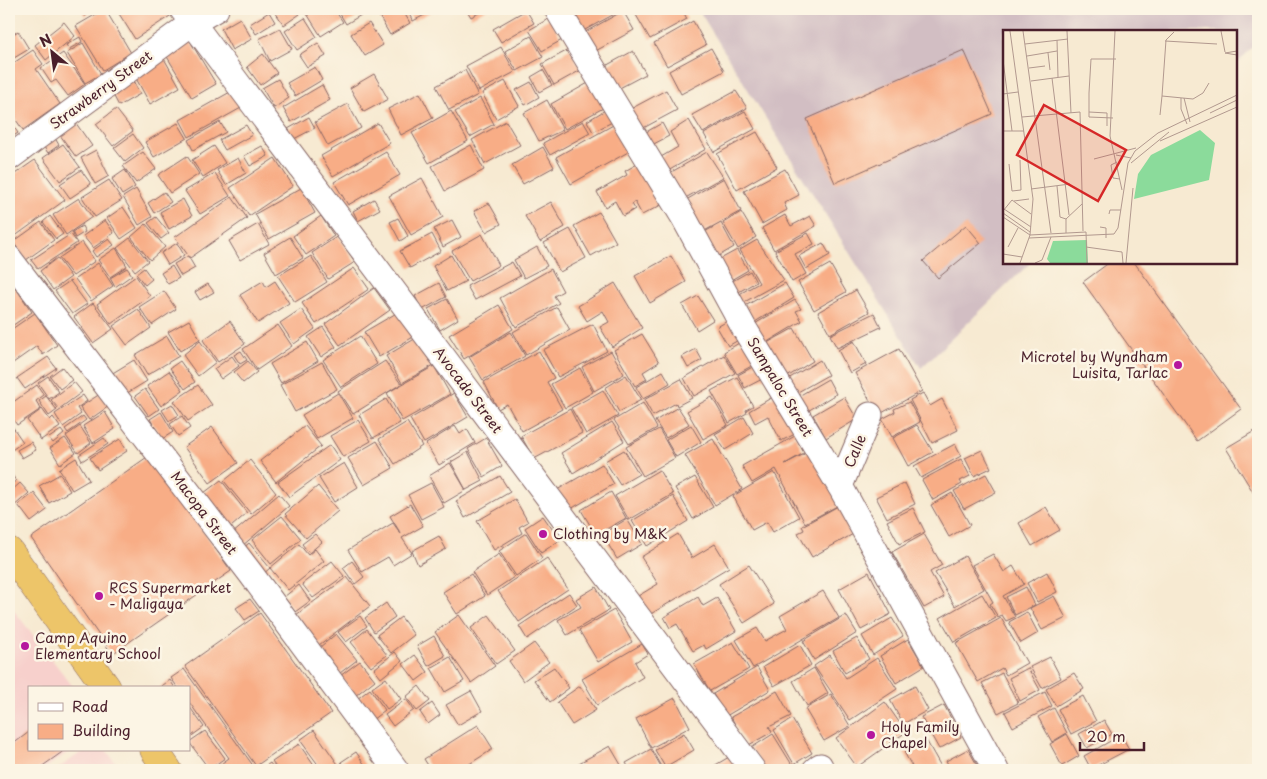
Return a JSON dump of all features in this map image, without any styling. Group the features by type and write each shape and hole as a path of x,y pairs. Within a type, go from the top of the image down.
{"highway":[{"path":"9,551 107,686"},
{"path":"155,752 168,770"}],"street":[{"name":"Strawberry Street","path":"9,158 187,16 216,9"},
{"name":"Sampaloc Street","path":"556,9 684,218 744,328 840,486 996,770"},
{"name":"Avocado Street","path":"187,16 753,770"},
{"name":"Macopa Street","path":"9,258 251,574 396,770"},
{"name":"Calle","path":"840,486 870,415"}],"shaded area":[{"path":"698,9 1258,9 1258,42 1237,63 1237,30 1003,30 1003,264 1029,264 921,368"},
{"name":"Camp Aquino Elementary School","path":"9,604 72,686 28,686 28,752 68,752 43,770 9,770"},
{"path":"82,752 108,752 121,770 56,770"}],"building":[{"path":"81,9 97,9 85,16"},
{"path":"105,9 131,53 103,70 76,26"},
{"path":"116,9 165,9 170,16 135,39"},
{"path":"273,9 296,9 300,14 284,25"},
{"path":"304,9 334,9 343,22 321,36"},
{"path":"337,9 371,9 346,24"},
{"path":"375,9 402,9 410,23 390,35"},
{"path":"406,9 436,9 413,21"},
{"path":"466,9 487,9 471,17"},
{"path":"571,9 619,9 620,11 583,31"},
{"path":"647,9 682,9 687,19 650,39 636,15"},
{"path":"526,10 534,23 501,42 493,29"},
{"path":"623,11 634,30 590,54 580,35"},
{"path":"269,12 275,22 256,34 250,24"},
{"path":"240,18 252,39 232,50 221,29"},
{"path":"305,18 317,37 297,50 285,31"},
{"path":"550,18 562,40 542,51 529,30"},
{"path":"693,21 706,45 667,66 654,43"},
{"path":"64,22 75,36 46,60 35,45"},
{"path":"369,23 383,45 365,56 351,34"},
{"path":"280,28 292,49 270,61 259,39"},
{"path":"18,31 29,49 14,58 9,49 9,37"},
{"path":"187,36 216,84 192,98 163,50"},
{"path":"531,36 543,57 517,71 505,51"},
{"path":"80,37 82,42 69,49 66,45"},
{"path":"83,43 101,74 85,83 67,53"},
{"path":"318,43 326,56 307,67 299,55"},
{"path":"501,47 515,72 479,91 466,66"},
{"path":"711,48 724,71 681,94 669,71"},
{"path":"570,49 581,70 554,85 542,64"},
{"path":"33,50 43,64 36,69 60,104 23,130 9,110 9,66"},
{"path":"964,50 992,114 835,183 807,119"},
{"path":"633,51 646,74 612,92 600,69"},
{"path":"63,53 85,84 68,96 56,80 51,83 41,68"},
{"path":"263,54 277,73 260,85 247,67"},
{"path":"162,55 180,87 150,104 132,71"},
{"path":"315,67 322,80 295,96 287,83"},
{"path":"465,70 478,95 449,110 436,86"},
{"path":"543,70 552,85 539,92 531,77"},
{"path":"129,73 140,94 119,106 108,85"},
{"path":"374,74 388,99 364,112 350,88"},
{"path":"278,79 289,98 274,108 262,88"},
{"path":"505,81 519,106 496,119 482,93"},
{"path":"531,82 539,97 525,105 516,90"},
{"path":"590,82 605,107 565,129 551,104"},
{"path":"322,85 330,100 291,122 283,108"},
{"path":"666,90 677,110 634,133 623,113"},
{"path":"232,91 241,108 189,137 180,120"},
{"path":"736,91 747,108 703,133 692,115"},
{"path":"420,93 433,118 401,135 388,109"},
{"path":"480,98 494,124 470,137 455,112"},
{"path":"547,100 563,130 539,141 524,113"},
{"path":"348,104 361,128 328,146 315,122"},
{"path":"116,109 133,131 113,146 96,124"},
{"path":"607,109 614,121 593,132 587,121"},
{"path":"451,111 468,141 429,163 412,133"},
{"path":"745,111 755,129 714,152 704,134"},
{"path":"309,117 315,128 294,139 288,129"},
{"path":"73,119 92,146 76,157 57,131"},
{"path":"9,120 18,133 9,139"},
{"path":"689,120 706,149 661,175 661,157 678,147 670,132"},
{"path":"506,121 520,145 485,164 472,140"},
{"path":"583,121 590,133 550,155 543,143"},
{"path":"220,122 226,132 193,150 188,140"},
{"path":"178,123 187,138 154,157 145,142"},
{"path":"378,123 390,143 333,176 321,156"},
{"path":"662,123 669,136 648,147 641,135"},
{"path":"615,124 630,151 571,184 556,157"},
{"path":"246,125 252,135 225,150 219,140"},
{"path":"757,132 777,167 737,190 717,154"},
{"path":"52,133 59,145 48,153 40,141"},
{"path":"133,134 143,148 125,162 114,148"},
{"path":"63,144 80,167 60,181 43,158"},
{"path":"471,145 484,170 445,191 432,166"},
{"path":"214,146 225,163 203,177 192,160"},
{"path":"262,146 268,156 250,166 244,156"},
{"path":"543,147 554,167 523,184 512,165"},
{"path":"96,150 109,176 95,184 81,158"},
{"path":"143,152 156,169 136,183 123,166"},
{"path":"386,152 400,175 348,205 334,182"},
{"path":"707,152 723,177 680,201 666,175"},
{"path":"187,156 199,174 170,193 158,175"},
{"path":"238,158 246,173 226,185 217,170"},
{"path":"275,158 293,186 249,216 230,188"},
{"path":"35,160 65,200 14,237 9,229 9,178"},
{"path":"639,163 661,205 642,215 635,202 632,204 635,209 623,216 615,201 605,207 597,192 627,175 625,171"},
{"path":"785,169 799,195 784,203 787,210 762,224 744,191"},
{"path":"81,170 91,184 70,198 60,184"},
{"path":"125,170 135,187 122,195 112,179"},
{"path":"215,173 230,196 200,214 185,191"},
{"path":"422,178 443,217 411,235 389,196"},
{"path":"724,178 741,211 699,234 681,203"},
{"path":"109,180 122,200 95,217 82,197"},
{"path":"301,188 315,213 269,239 255,214"},
{"path":"136,189 152,217 139,225 123,197"},
{"path":"164,192 171,202 154,213 148,203"},
{"path":"232,197 247,218 190,258 175,237"},
{"path":"79,198 92,217 66,235 53,215"},
{"path":"183,199 192,216 169,229 160,212"},
{"path":"374,199 380,209 358,221 353,211"},
{"path":"551,202 565,227 540,242 525,216"},
{"path":"489,203 501,224 486,232 474,211"},
{"path":"123,207 137,228 121,239 107,218"},
{"path":"599,212 616,242 591,256 574,226"},
{"path":"741,212 756,237 738,249 723,223"},
{"path":"785,215 791,226 810,216 816,226 774,250 762,228"},
{"path":"50,216 63,234 56,239 43,222"},
{"path":"321,216 334,236 306,255 293,236"},
{"path":"156,217 169,233 161,239 148,223"},
{"path":"398,218 408,236 400,241 390,222"},
{"path":"105,220 114,233 93,248 83,236"},
{"path":"452,220 461,237 443,247 434,229"},
{"path":"41,222 54,240 26,260 13,242"},
{"path":"721,223 734,247 712,260 699,235"},
{"path":"146,224 165,247 150,260 131,237"},
{"path":"258,224 269,244 240,260 229,241"},
{"path":"966,225 981,243 938,278 923,261"},
{"path":"82,226 85,232 75,238 72,232"},
{"path":"570,229 586,258 560,272 544,243"},
{"path":"808,233 814,244 795,254 806,274 792,282 775,251"},
{"path":"71,234 77,243 38,269 31,260"},
{"path":"432,234 441,251 410,268 400,251"},
{"path":"482,234 499,265 470,281 452,251"},
{"path":"338,236 355,262 328,279 312,253"},
{"path":"290,237 303,258 276,274 264,253"},
{"path":"130,238 148,261 135,271 117,248"},
{"path":"109,239 114,245 96,257 92,251"},
{"path":"757,240 784,280 739,305 734,297 759,283 740,250"},
{"path":"82,242 95,261 73,276 59,258"},
{"path":"177,243 184,255 168,265 161,253"},
{"path":"823,243 830,255 806,269 799,256"},
{"path":"537,247 547,266 524,278 514,260"},
{"path":"116,248 127,266 110,277 98,260"},
{"path":"737,250 748,270 724,284 713,263"},
{"path":"451,255 466,281 447,291 433,266"},
{"path":"188,256 195,268 181,276 174,264"},
{"path":"311,256 327,282 295,302 278,276"},
{"path":"671,256 686,282 650,303 635,276"},
{"path":"57,258 71,277 53,290 40,271"},
{"path":"512,262 520,276 475,300 467,286"},
{"path":"98,263 113,286 91,301 75,279"},
{"path":"830,264 846,292 814,310 798,282"},
{"path":"1107,264 1135,264 1241,409 1197,441 1083,282"},
{"path":"172,266 179,278 168,284 161,273"},
{"path":"127,268 132,275 115,287 110,278"},
{"path":"144,268 152,279 145,285 136,274"},
{"path":"354,268 369,289 316,324 302,303"},
{"path":"551,269 563,291 554,296 559,303 516,327 500,298"},
{"path":"750,271 756,282 735,294 729,283"},
{"path":"136,276 150,296 111,324 97,304"},
{"path":"70,281 87,304 72,314 55,291"},
{"path":"263,281 266,287 275,281 289,303 258,323 240,295"},
{"path":"439,283 446,297 422,310 415,296"},
{"path":"615,283 642,328 612,347 600,327 609,322 603,311 587,321 578,306"},
{"path":"785,283 794,298 750,325 740,309"},
{"path":"208,284 214,292 200,300 195,292"},
{"path":"15,287 32,312 9,328 9,291"},
{"path":"374,288 390,310 340,345 325,324"},
{"path":"856,290 869,312 830,334 818,312"},
{"path":"164,291 176,309 152,325 139,307"},
{"path":"698,296 713,320 697,330 682,305"},
{"path":"447,299 458,319 440,330 428,309"},
{"path":"795,300 801,309 796,311 802,321 764,344 753,325"},
{"path":"93,303 113,329 93,343 74,317"},
{"path":"499,305 513,329 464,359 449,335"},
{"path":"557,307 570,330 526,355 513,332"},
{"path":"138,309 151,328 127,345 113,326"},
{"path":"301,309 315,329 294,344 280,323"},
{"path":"400,311 415,336 379,357 364,332"},
{"path":"35,313 57,345 43,355 37,346 13,363 9,356 9,331"},
{"path":"874,313 881,327 837,348 830,335"},
{"path":"731,319 742,338 728,346 717,327"},
{"path":"189,320 200,339 180,351 168,332"},
{"path":"230,321 245,344 218,362 203,340"},
{"path":"593,324 607,351 558,377 543,350"},
{"path":"278,325 292,346 257,370 243,349"},
{"path":"323,327 336,347 321,357 308,337"},
{"path":"794,328 813,361 787,377 767,343"},
{"path":"511,332 525,356 483,380 469,357"},
{"path":"642,334 659,362 643,372 647,379 635,386 614,350"},
{"path":"167,336 179,356 147,375 135,355"},
{"path":"360,336 377,364 341,387 323,360"},
{"path":"418,337 434,365 402,383 386,356"},
{"path":"744,340 757,363 737,374 724,352"},
{"path":"200,341 216,362 198,376 183,355"},
{"path":"854,341 866,364 850,373 838,350"},
{"path":"307,342 318,361 281,383 270,364"},
{"path":"696,349 702,360 688,368 682,357"},
{"path":"899,349 922,391 878,415 855,373"},
{"path":"241,351 247,360 240,364 234,355"},
{"path":"539,351 554,378 547,382 562,409 522,431 507,404 498,409 484,382"},
{"path":"611,351 624,374 594,391 582,367"},
{"path":"724,355 735,373 694,396 684,378"},
{"path":"232,356 239,366 221,379 214,369"},
{"path":"48,357 56,368 25,389 17,378"},
{"path":"134,360 147,381 124,395 111,374"},
{"path":"820,360 828,375 796,393 788,379"},
{"path":"180,361 195,382 185,389 170,368"},
{"path":"248,361 257,372 243,383 234,372"},
{"path":"385,361 401,384 353,414 338,391"},
{"path":"322,362 337,389 295,412 280,385"},
{"path":"758,364 766,377 745,388 738,375"},
{"path":"434,366 450,394 402,421 387,393"},
{"path":"62,367 72,380 60,389 50,376"},
{"path":"580,368 593,392 565,408 551,384"},
{"path":"169,371 183,390 161,406 147,386"},
{"path":"663,371 670,383 643,399 636,387"},
{"path":"626,375 641,400 619,412 605,388"},
{"path":"48,376 59,392 49,399 38,383"},
{"path":"737,377 753,406 746,410 747,413 729,423 711,391"},
{"path":"681,379 692,398 677,406 676,403 653,416 644,400"},
{"path":"828,379 836,394 806,412 797,397"},
{"path":"74,382 82,392 59,409 51,400"},
{"path":"37,385 44,395 36,401 41,409 17,425 9,413 9,405"},
{"path":"198,385 212,405 188,421 174,401"},
{"path":"145,389 159,409 149,416 135,396"},
{"path":"603,390 618,416 586,434 571,408"},
{"path":"338,393 353,418 317,439 302,415"},
{"path":"454,393 468,417 424,443 410,419"},
{"path":"923,393 930,406 942,399 958,430 932,443 910,400"},
{"path":"100,394 109,406 89,420 80,407"},
{"path":"83,395 87,401 77,408 81,414 63,427 55,414"},
{"path":"776,395 797,433 781,441 768,416 755,423 749,411"},
{"path":"46,396 57,410 49,416 39,401"},
{"path":"712,397 728,425 703,439 687,411"},
{"path":"844,397 857,419 826,438 813,415"},
{"path":"386,399 400,423 373,438 359,415"},
{"path":"909,402 920,422 892,437 882,419 895,412 894,409"},
{"path":"643,403 657,428 629,444 614,420"},
{"path":"172,404 179,415 169,421 162,410"},
{"path":"678,407 689,424 666,438 655,421"},
{"path":"42,409 50,420 53,417 60,427 41,440 27,420"},
{"path":"570,409 582,433 534,459 521,436"},
{"path":"105,412 115,429 93,443 83,426"},
{"path":"161,412 173,432 162,439 150,419"},
{"path":"83,416 86,420 68,433 65,429"},
{"path":"182,416 190,428 178,436 170,424"},
{"path":"744,417 753,433 725,450 715,434"},
{"path":"358,420 371,441 343,457 330,436"},
{"path":"407,422 422,446 395,464 379,439"},
{"path":"612,422 624,441 573,473 561,453"},
{"path":"691,425 701,442 676,457 666,440"},
{"path":"917,425 933,452 908,466 893,438"},
{"path":"12,426 23,442 9,452 9,429"},
{"path":"80,426 91,443 78,453 66,436"},
{"path":"305,426 321,446 276,482 260,461"},
{"path":"455,426 460,434 467,429 475,443 439,465 426,444"},
{"path":"212,427 238,463 210,483 184,447"},
{"path":"659,429 675,458 643,476 626,447"},
{"path":"1258,429 1258,500 1226,448"},
{"path":"61,430 64,434 53,443 49,438"},
{"path":"795,436 804,453 785,464 810,451 839,505 805,523 776,469 752,483 742,466"},
{"path":"65,438 76,453 60,464 50,448"},
{"path":"104,438 108,444 82,461 79,455"},
{"path":"486,438 502,466 484,477 468,449"},
{"path":"120,439 127,451 98,470 90,458"},
{"path":"713,439 742,489 715,505 685,455"},
{"path":"377,441 393,468 364,485 348,458"},
{"path":"31,442 36,450 22,458 17,450"},
{"path":"955,444 961,456 921,478 914,466"},
{"path":"330,445 340,460 289,497 278,482"},
{"path":"624,450 639,474 620,485 605,461"},
{"path":"982,450 991,468 974,476 965,458"},
{"path":"468,452 483,481 466,490 451,462"},
{"path":"150,455 231,571 112,654 31,538"},
{"path":"76,458 89,480 72,490 59,469"},
{"path":"961,459 970,476 960,481 962,484 933,500 922,480"},
{"path":"250,460 276,493 251,514 224,481"},
{"path":"344,463 358,487 334,502 319,478"},
{"path":"450,463 466,490 444,503 429,476"},
{"path":"602,464 614,484 569,510 557,490"},
{"path":"659,470 673,494 629,520 615,496"},
{"path":"774,472 799,517 773,532 767,522 752,530 733,496"},
{"path":"11,473 16,481 9,485 9,475"},
{"path":"60,474 70,491 49,503 39,486"},
{"path":"986,474 996,492 964,509 954,491"},
{"path":"500,476 510,492 465,518 456,501"},
{"path":"695,477 713,507 693,519 675,488"},
{"path":"221,480 247,513 231,527 204,493"},
{"path":"20,483 29,493 13,507 9,503 9,493"},
{"path":"431,483 444,507 421,519 408,495"},
{"path":"905,483 915,504 887,518 876,497"},
{"path":"318,486 338,511 306,538 285,514"},
{"path":"611,492 626,518 596,535 581,510"},
{"path":"34,493 47,510 31,522 18,505"},
{"path":"952,493 970,525 949,537 931,505"},
{"path":"279,494 289,506 242,546 232,534"},
{"path":"673,496 688,521 647,546 632,521"},
{"path":"515,499 528,522 519,527 522,533 494,550 477,521"},
{"path":"410,504 423,526 402,538 412,553 393,565 388,557 362,572 348,550 393,523 401,534 390,516"},
{"path":"840,505 855,533 812,557 798,533 804,530 802,526"},
{"path":"1046,507 1060,530 1032,546 1019,523"},
{"path":"913,508 925,532 899,544 887,521"},
{"path":"282,516 301,539 271,564 252,540"},
{"path":"543,516 560,540 541,553 525,528"},
{"path":"627,519 642,544 617,559 602,534"},
{"path":"526,533 542,558 516,576 499,551"},
{"path":"315,534 322,542 309,553 302,544"},
{"path":"678,534 692,558 715,544 729,567 649,615 638,596 658,584 641,557"},
{"path":"924,534 942,565 930,572 944,597 924,608 892,552"},
{"path":"439,536 446,549 418,565 412,551"},
{"path":"249,543 270,568 262,575 241,550"},
{"path":"299,544 308,555 315,549 324,561 288,590 270,568"},
{"path":"499,554 514,577 487,595 472,572"},
{"path":"993,554 1004,572 1013,566 1024,584 1003,596 1015,617 1006,621 1002,615 998,617 990,604 993,602 972,565"},
{"path":"965,556 984,589 955,606 935,573"},
{"path":"547,558 568,589 519,622 498,591"},
{"path":"332,561 344,576 313,598 302,584"},
{"path":"352,561 364,577 355,584 343,568"},
{"path":"749,565 774,604 744,623 719,584"},
{"path":"869,572 891,614 861,630 839,589"},
{"path":"1047,572 1057,592 1037,602 1027,583"},
{"path":"471,574 485,596 457,614 443,592"},
{"path":"347,577 370,606 319,645 296,615"},
{"path":"299,585 310,601 295,612 284,597"},
{"path":"596,587 609,610 567,635 558,620 581,607 576,599"},
{"path":"1026,587 1035,605 1015,615 1006,597"},
{"path":"823,591 839,618 753,668 736,640 757,628 765,641 787,629 780,616"},
{"path":"569,593 577,605 527,639 519,626"},
{"path":"982,594 996,618 954,642 940,618"},
{"path":"1054,596 1066,618 1042,630 1030,608"},
{"path":"698,597 703,606 717,598 736,631 706,649 704,645 693,651 677,624 670,628 664,617"},
{"path":"250,599 259,611 245,620 236,608"},
{"path":"386,603 395,617 374,632 365,618"},
{"path":"614,610 632,642 598,662 579,630"},
{"path":"1027,612 1038,633 1021,643 1009,622"},
{"path":"260,613 331,713 256,766 185,666"},
{"path":"459,615 495,666 471,683 435,632"},
{"path":"489,615 515,651 496,664 471,628"},
{"path":"846,615 857,633 814,660 803,641"},
{"path":"360,616 367,626 346,642 338,632"},
{"path":"401,617 414,635 391,653 377,635"},
{"path":"892,618 903,636 873,655 862,636"},
{"path":"1001,618 1027,663 1006,675 1002,668 978,682 956,643"},
{"path":"367,629 387,655 371,667 351,642"},
{"path":"336,634 357,660 340,673 320,647"},
{"path":"434,636 445,656 428,666 417,646"},
{"path":"857,638 869,659 845,673 833,651"},
{"path":"908,639 924,666 896,683 880,656"},
{"path":"733,642 749,669 710,691 694,664"},
{"path":"534,643 549,662 523,681 509,661"},
{"path":"642,644 648,654 635,662 643,677 597,705 582,679"},
{"path":"800,645 811,665 774,686 763,667"},
{"path":"395,652 402,661 381,678 374,669"},
{"path":"415,655 428,672 416,681 403,664"},
{"path":"830,655 846,678 877,658 897,689 850,720 814,666"},
{"path":"450,657 464,681 445,692 431,668"},
{"path":"1050,657 1061,678 1042,688 1030,667"},
{"path":"360,661 375,680 355,696 340,676"},
{"path":"554,667 569,688 550,702 534,680"},
{"path":"757,667 770,690 726,716 713,694"},
{"path":"814,668 828,693 807,706 793,681"},
{"path":"1028,668 1040,690 1020,701 1009,678"},
{"path":"184,669 254,767 249,770 221,770 218,766 229,758 190,703 190,686 177,686 171,678"},
{"path":"1002,673 1018,703 998,713 982,683"},
{"path":"1074,673 1084,689 1056,706 1046,689"},
{"path":"386,678 401,699 387,709 372,688"},
{"path":"170,680 174,686 162,686"},
{"path":"419,686 430,701 417,711 406,697"},
{"path":"580,686 596,710 572,725 557,702"},
{"path":"915,686 928,710 903,724 890,700"},
{"path":"370,689 385,710 372,720 357,699"},
{"path":"471,691 482,711 458,725 446,705"},
{"path":"777,691 791,716 769,727 772,732 747,746 731,717"},
{"path":"1045,692 1052,706 1013,727 1005,712"},
{"path":"831,694 850,726 824,741 805,709"},
{"path":"1083,696 1096,721 1071,734 1058,709"},
{"path":"675,698 690,727 651,748 636,719"},
{"path":"406,699 414,710 393,726 385,715"},
{"name":"Holy Family Chapel","path":"885,702 906,732 857,767 836,738"},
{"path":"432,703 440,715 428,724 420,712"},
{"path":"944,705 961,737 939,749 921,717"},
{"path":"190,707 204,727 190,737"},
{"path":"1054,708 1067,733 1052,742 1038,717"},
{"path":"792,719 812,753 794,764 774,730"},
{"path":"1104,720 1112,734 1087,748 1079,734"},
{"path":"478,725 493,749 460,770 431,770 424,759"},
{"path":"314,730 342,770 322,770 300,740"},
{"path":"205,731 225,758 209,769 190,741"},
{"path":"28,733 28,752 62,752 37,770 9,770 9,747"},
{"path":"684,733 694,750 665,767 655,750"},
{"path":"773,734 794,768 790,770 765,770 751,748"},
{"path":"1067,734 1079,756 1062,766 1050,744"},
{"path":"1121,735 1129,749 1091,769 1084,756"},
{"path":"926,740 943,770 914,770 904,752"},
{"path":"299,744 317,770 278,770 272,762"},
{"path":"610,746 624,770 583,770 579,763"},
{"path":"651,749 663,770 630,770 626,763"},
{"path":"968,749 980,770 952,770 946,761"},
{"path":"356,752 367,768 364,770 347,770 341,762"},
{"path":"729,757 738,770 707,770"},
{"path":"270,763 275,770 260,770"}],"place":[{"name":"Microtel by Wyndham Luisita, Tarlac","path":"1178,365"},
{"name":"Clothing by M&K","path":"543,534"},
{"name":"RCS Supermarket - Maligaya","path":"99,596"},
{"name":"Camp Aquino Elementary School","path":"25,646"},
{"name":"Holy Family Chapel","path":"871,735"}]}
